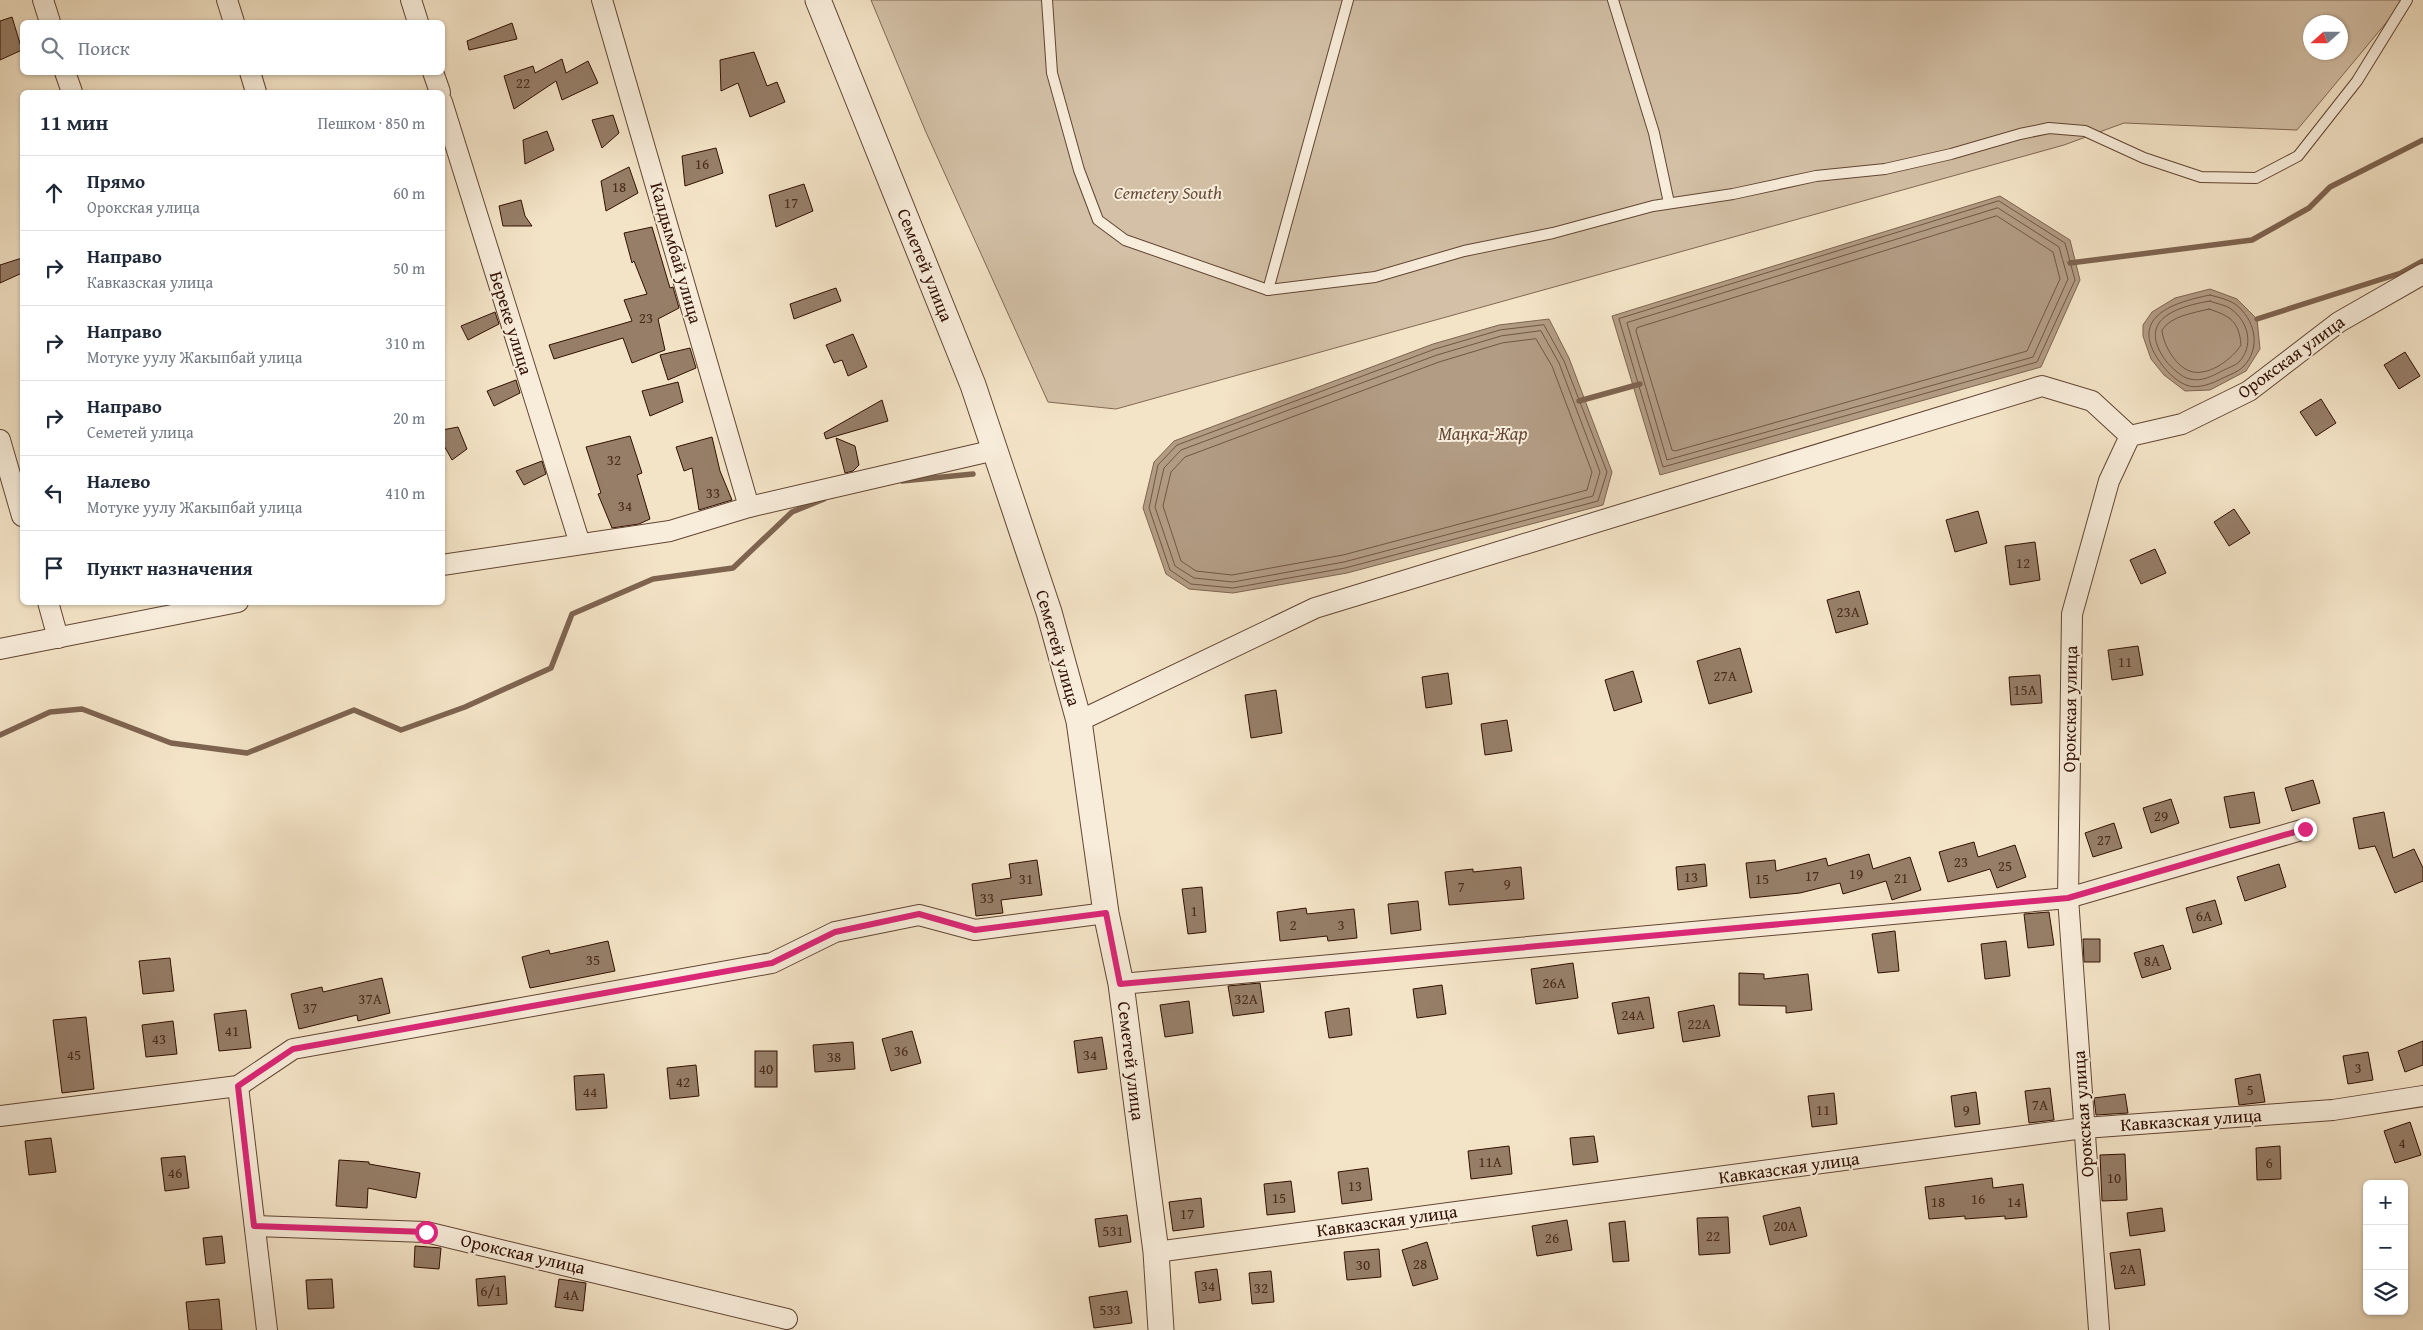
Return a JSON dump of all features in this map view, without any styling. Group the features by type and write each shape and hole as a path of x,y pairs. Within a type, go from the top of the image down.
{"street":[{"path":"43,0 49,20"},
{"path":"227,0 233,20"},
{"path":"411,0 417,20"},
{"name":"Калдымбай улица","path":"602,0 749,507"},
{"name":"Семетей улица","path":"818,0 973,385 1049,612 1079,721 1106,913 1120,984 1156,1252 1161,1330"},
{"path":"66,75 71,90"},
{"path":"251,75 255,90"},
{"path":"434,75 439,90"},
{"name":"Береке улица","path":"445,112 580,544"},
{"name":"Орокская улица","path":"2098,1330 2068,898 2072,614 2109,481 2130,436 2182,424 2249,391 2338,322 2423,274"},
{"path":"1079,721 1315,608 2042,386 2092,401 2130,436"},
{"path":"0,440 20,509"},
{"path":"445,565 670,531 749,507 995,450"},
{"path":"49,605 58,638"},
{"path":"0,649 227,605"},
{"path":"1120,984 2068,898 2305,829"},
{"path":"0,1116 238,1086 293,1049 772,963 835,932 919,914 975,930 1106,913"},
{"path":"238,1086 267,1330"},
{"name":"Кавказская улица","path":"1156,1252 2084,1128 2333,1110 2423,1096"},
{"name":"Орокская улица","path":"254,1226 426,1232 787,1319"}],"lane":[{"path":"1047,0 1052,73 1079,170 1098,220 1125,240 1268,290 1375,276 1464,251 1553,233 1652,206 1733,194 1816,176 1885,169 2049,128 2085,131 2144,158 2201,177 2256,178 2298,156 2357,82 2406,0"},
{"path":"1268,290 1348,0"},
{"path":"1613,0 1654,133 1669,203"}],"green space":[{"name":"Cemetery South","path":"871,0 2405,0 2297,130 2124,123 2064,145 1116,409 1048,402 925,130"}],"water":[{"path":"2000,196 2070,240 2080,280 2041,367 1660,475 1612,316"},
{"path":"2210,289 2237,299 2257,319 2260,349 2246,371 2210,390 2185,391 2164,375 2151,359 2143,336 2143,325 2152,312 2175,298"},
{"name":"Маңка-Жар","path":"1549,319 1569,358 1612,472 1603,505 1347,573 1233,593 1189,589 1166,574 1143,508 1154,462 1174,441 1433,344 1499,325"}],"building":[{"path":"12,17 20,43 20,51 0,60 0,21"},
{"path":"512,23 517,39 469,50 467,41"},
{"path":"754,52 767,86 777,82 785,102 750,117 738,83 721,91 720,60"},
{"path":"562,59 566,73 588,61 598,83 562,100 556,81 514,109 504,76 533,66 535,73"},
{"path":"613,115 619,133 602,148 592,120"},
{"path":"547,131 554,150 525,164 523,140"},
{"path":"716,148 723,173 685,186 682,156"},
{"path":"629,167 638,193 606,211 601,181"},
{"path":"804,184 813,211 776,227 769,195"},
{"path":"521,200 525,216 532,226 503,226 499,206"},
{"path":"652,227 670,288 673,287 679,308 658,319 665,350 632,363 623,338 554,359 549,345 632,321 624,300 647,294 634,261 632,263 624,233"},
{"path":"20,259 20,274 0,283 0,265"},
{"path":"836,288 841,301 794,319 790,304"},
{"path":"495,312 499,324 468,340 461,326"},
{"path":"853,334 867,367 848,376 842,360 834,363 826,345"},
{"path":"690,348 696,368 668,380 660,355"},
{"path":"2405,352 2420,376 2399,389 2384,365"},
{"path":"516,380 520,393 494,406 487,391"},
{"path":"678,382 683,402 650,416 642,391"},
{"path":"2321,399 2336,423 2316,436 2300,412"},
{"path":"882,400 888,421 826,439 824,433"},
{"path":"458,427 467,449 452,460 445,447 445,429"},
{"path":"630,436 642,473 637,475 650,519 639,524 612,528 598,494 601,493 586,447"},
{"path":"712,437 720,471 732,500 699,510 692,468 684,471 676,447"},
{"path":"836,438 855,446 859,465 853,471 845,473"},
{"path":"542,461 546,474 524,485 516,471"},
{"path":"2234,509 2250,533 2229,546 2214,522"},
{"path":"1978,511 1987,543 1955,552 1946,520"},
{"path":"2035,542 2040,580 2010,585 2005,546"},
{"path":"2155,549 2166,573 2141,584 2130,560"},
{"path":"1859,591 1868,624 1836,633 1827,600"},
{"path":"2138,646 2143,675 2112,680 2108,650"},
{"path":"1740,648 1752,692 1709,704 1697,661"},
{"path":"1633,671 1642,702 1614,711 1605,680"},
{"path":"1448,673 1452,704 1426,708 1422,677"},
{"path":"2040,675 2042,703 2011,705 2009,677"},
{"path":"1276,690 1282,733 1251,738 1245,695"},
{"path":"1507,720 1512,751 1485,755 1481,724"},
{"path":"2313,780 2320,803 2292,811 2285,788"},
{"path":"2254,792 2260,823 2230,828 2224,797"},
{"path":"2171,799 2179,823 2151,833 2143,808"},
{"path":"2384,812 2393,858 2414,849 2423,868 2423,881 2395,893 2375,846 2359,849 2353,818"},
{"path":"2114,823 2122,848 2093,857 2085,833"},
{"path":"1974,842 1978,857 2015,845 2026,877 1997,888 1990,869 1948,882 1939,852"},
{"path":"1869,854 1873,869 1910,857 1921,890 1892,900 1886,881 1843,894 1840,883 1800,893 1750,898 1746,863 1775,860 1776,871 1826,858 1828,866"},
{"path":"1037,860 1042,895 1001,900 1003,913 976,916 972,884 1011,878 1009,864"},
{"path":"1705,864 1707,886 1678,890 1676,867"},
{"path":"2279,864 2286,887 2245,901 2237,877"},
{"path":"1521,867 1524,899 1449,905 1445,872 1473,869 1473,872"},
{"path":"1202,887 1206,932 1188,934 1182,889"},
{"path":"2215,900 2222,924 2193,933 2186,908"},
{"path":"1418,901 1421,930 1391,934 1388,904"},
{"path":"1306,908 1307,914 1354,909 1357,938 1328,941 1327,936 1280,941 1277,912"},
{"path":"2049,912 2054,945 2028,948 2024,914"},
{"path":"1895,931 1899,971 1878,973 1872,934"},
{"path":"2083,939 2100,939 2100,962 2084,962"},
{"path":"608,941 615,971 530,988 522,957 549,950 550,954"},
{"path":"2006,941 2010,976 1985,979 1981,944"},
{"path":"2163,945 2171,969 2142,978 2134,953"},
{"path":"170,958 174,991 143,994 139,961"},
{"path":"1573,963 1578,998 1536,1004 1531,969"},
{"path":"1739,973 1764,974 1764,979 1808,974 1812,1010 1786,1013 1786,1006 1739,1005"},
{"path":"382,978 390,1013 358,1021 357,1015 299,1029 291,994 322,987 323,992"},
{"path":"1260,983 1264,1012 1233,1016 1228,986"},
{"path":"1442,985 1446,1014 1417,1018 1413,989"},
{"path":"1649,997 1654,1028 1618,1034 1612,1003"},
{"path":"1189,1001 1193,1033 1165,1037 1160,1005"},
{"path":"1714,1005 1720,1036 1683,1042 1678,1012"},
{"path":"1349,1008 1352,1035 1329,1038 1325,1012"},
{"path":"246,1010 251,1048 219,1051 214,1014"},
{"path":"86,1017 94,1089 62,1093 53,1020"},
{"path":"173,1021 177,1054 146,1057 142,1025"},
{"path":"912,1031 921,1063 891,1071 882,1039"},
{"path":"1102,1037 1107,1069 1078,1073 1074,1041"},
{"path":"2423,1041 2423,1065 2405,1072 2398,1051"},
{"path":"853,1042 855,1069 815,1072 813,1045"},
{"path":"755,1051 777,1051 777,1087 755,1087"},
{"path":"2368,1052 2373,1080 2348,1084 2343,1056"},
{"path":"696,1065 699,1096 670,1099 667,1068"},
{"path":"604,1074 607,1108 576,1110 574,1076"},
{"path":"2260,1074 2265,1102 2239,1105 2235,1079"},
{"path":"2050,1088 2054,1120 2029,1123 2025,1091"},
{"path":"1976,1092 1980,1124 1955,1127 1951,1096"},
{"path":"1834,1093 1837,1124 1812,1127 1808,1096"},
{"path":"2125,1094 2128,1113 2096,1115 2094,1098"},
{"path":"2410,1122 2421,1155 2395,1163 2384,1131"},
{"path":"1594,1136 1598,1162 1573,1165 1570,1138"},
{"path":"51,1138 56,1172 29,1175 25,1141"},
{"path":"1509,1146 1512,1174 1471,1179 1468,1151"},
{"path":"2280,1146 2281,1179 2257,1180 2256,1148"},
{"path":"2125,1154 2127,1200 2102,1201 2100,1155"},
{"path":"185,1156 189,1188 165,1191 161,1158"},
{"path":"339,1160 369,1162 369,1164 420,1173 416,1198 368,1188 367,1208 336,1206"},
{"path":"1368,1168 1372,1200 1342,1204 1338,1172"},
{"path":"1992,1178 1993,1188 2023,1184 2027,1217 2005,1219 2005,1216 1965,1219 1965,1216 1929,1219 1925,1187"},
{"path":"1291,1181 1295,1212 1267,1215 1264,1184"},
{"path":"1201,1198 1204,1227 1173,1231 1169,1202"},
{"path":"1800,1207 1807,1236 1770,1245 1763,1216"},
{"path":"2162,1208 2165,1231 2130,1236 2127,1213"},
{"path":"1127,1215 1131,1242 1099,1247 1095,1219"},
{"path":"1728,1217 1730,1253 1699,1255 1697,1218"},
{"path":"1567,1220 1572,1250 1537,1256 1532,1226"},
{"path":"1625,1221 1629,1261 1613,1262 1609,1223"},
{"path":"222,1236 225,1263 206,1265 203,1238"},
{"path":"1427,1242 1438,1279 1413,1286 1402,1250"},
{"path":"415,1246 441,1248 439,1269 414,1267"},
{"path":"1379,1249 1381,1277 1347,1280 1344,1252"},
{"path":"2140,1249 2145,1285 2115,1289 2110,1253"},
{"path":"1217,1269 1221,1300 1199,1303 1195,1272"},
{"path":"1271,1271 1274,1302 1252,1304 1249,1273"},
{"path":"505,1276 507,1304 478,1306 476,1279"},
{"path":"332,1279 334,1308 308,1309 306,1280"},
{"path":"559,1279 586,1283 583,1311 555,1307"},
{"path":"1127,1291 1132,1323 1094,1328 1089,1297"},
{"path":"219,1299 222,1330 189,1330 186,1302"}],"waterway":[{"path":"2070,263 2252,240 2309,208 2330,187 2423,140"},
{"path":"2257,319 2401,273 2423,261"},
{"path":"1579,401 1640,384"},
{"path":"902,481 973,474"},
{"path":"0,735 50,712 82,709 171,743 247,753 354,710 401,730 465,707 551,668 572,614 653,579 733,568 792,512 824,499"}],"route":[{"path":"426,1232 254,1226 238,1086 293,1049 772,963 835,932 919,914 975,930 1106,913 1120,984 2068,898 2305,829"}]}
